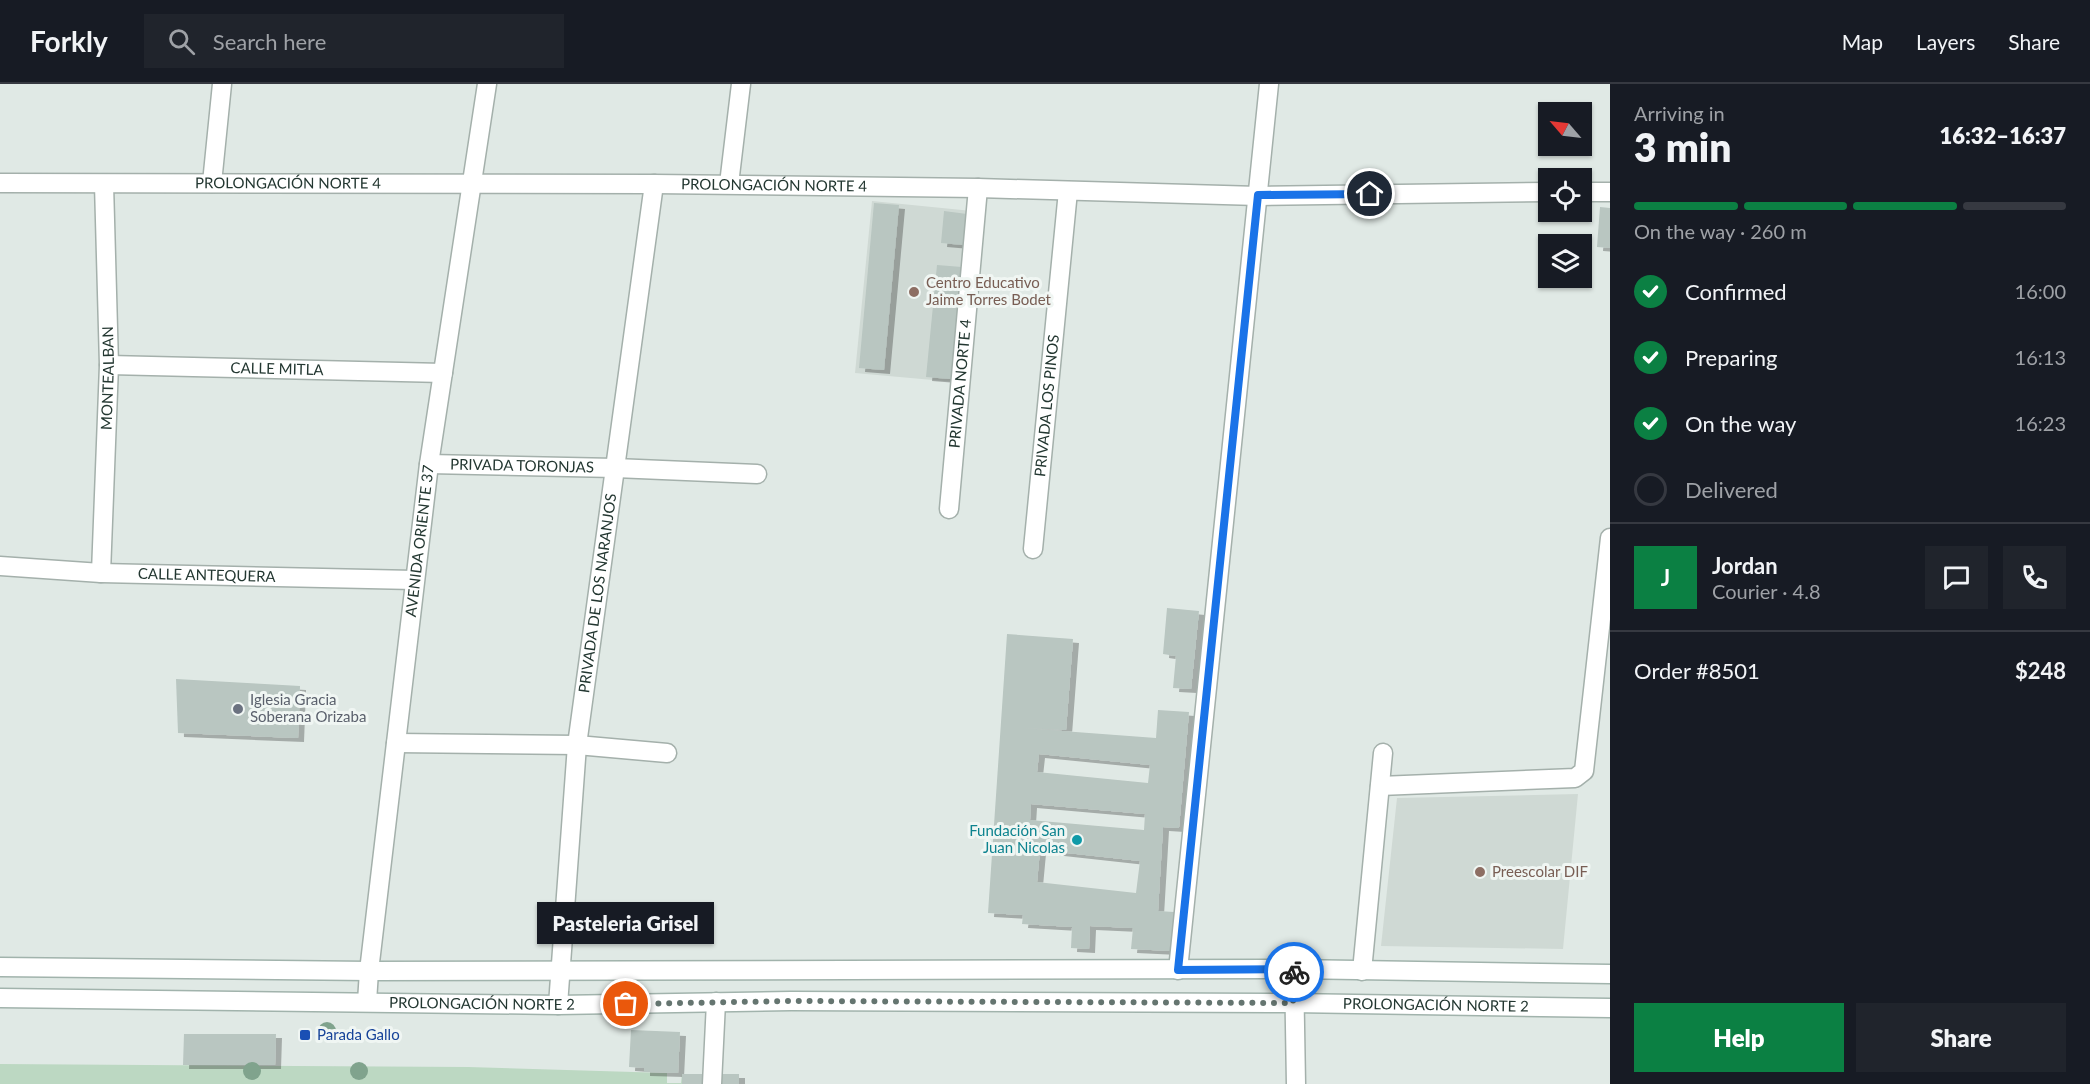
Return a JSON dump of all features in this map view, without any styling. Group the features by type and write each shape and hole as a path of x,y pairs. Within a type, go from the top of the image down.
{"street":[{"path":"212,183 222,84"},
{"name":"AVENIDA ORIENTE 37","path":"367,1002 429,464 487,84"},
{"path":"729,184 741,84"},
{"path":"1178,970 1269,84"},
{"name":"PROLONGACIÓN NORTE 4","path":"0,183 729,184 1258,195 1538,192"},
{"name":"MONTEALBAN","path":"101,573 110,365 104,184"},
{"name":"PRIVADA DE LOS NARANJOS","path":"558,1005 577,745 654,184"},
{"name":"PRIVADA NORTE 4","path":"949,508 978,188"},
{"name":"PRIVADA LOS PINOS","path":"1033,549 1068,190"},
{"path":"1592,192 1610,192"},
{"name":"CALLE MITLA","path":"110,365 443,374"},
{"name":"PRIVADA TORONJAS","path":"429,464 757,474"},
{"path":"1380,786 1575,778 1584,771 1610,538"},
{"name":"CALLE ANTEQUERA","path":"0,566 101,573 414,580"},
{"path":"396,743 577,745 667,753"},
{"path":"1362,971 1383,753"},
{"path":"0,967 369,971 1294,969 1610,974"},
{"path":"1294,969 1296,1084"},
{"name":"PROLONGACIÓN NORTE 2","path":"0,998 558,1005 803,1001 1293,1003 1610,1008"},
{"path":"712,1084 716,1002"}],"shaded area":[{"name":"Centro Educativo Jaime Torres Bodet","path":"872,201 972,211 955,382 855,373"},
{"name":"Preescolar DIF","path":"1578,794 1563,949 1381,946 1397,798"}],"green space":[{"path":"0,1064 468,1067 667,1073 667,1083 681,1083 682,1074 739,1074 739,1084 0,1084"}],"building":[{"path":"874,203 899,205 884,370 859,368"},
{"path":"1600,207 1610,208 1610,248 1597,247"},
{"path":"944,211 967,214 964,245 941,243"},
{"path":"937,265 962,267 951,379 926,377"},
{"path":"1167,608 1199,611 1191,689 1173,688 1176,656 1163,654"},
{"name":"Fundación San Juan Nicolas","path":"1007,634 1073,639 1066,730 1022,728 1156,738 1158,710 1189,712 1179,828 1163,827 1158,911 1174,912 1172,951 1131,949 1133,928 1090,926 1089,949 1071,948 1072,927 1022,924 1023,915 988,913","holes":["1039,754 1150,765 1148,783 1037,772","1031,804 1145,814 1144,830 1030,820","1040,850 1140,861 1136,893 1037,882"]},
{"name":"Iglesia Gracia Soberana Orizaba","path":"176,679 300,686 298,738 178,733"},
{"path":"631,1030 680,1032 678,1073 644,1072 644,1068 629,1067"},
{"path":"184,1034 276,1034 275,1065 183,1065"},
{"path":"682,1074 739,1074 739,1084 682,1084"}],"way so far":[{"path":"626,1004 791,1001 1293,1003 1294,972"}],"place":[{"name":"Centro Educativo Jaime Torres Bodet","path":"914,292"},
{"name":"Iglesia Gracia Soberana Orizaba","path":"238,709"},
{"name":"Fundación San Juan Nicolas","path":"1077,840"},
{"name":"Preescolar DIF","path":"1480,872"},
{"name":"Pasteleria Grisel","path":"626,1004"},
{"name":"Parada Gallo","path":"305,1035"}],"route":[{"path":"1294,972 1294,969 1178,970 1258,195 1370,194"}]}
